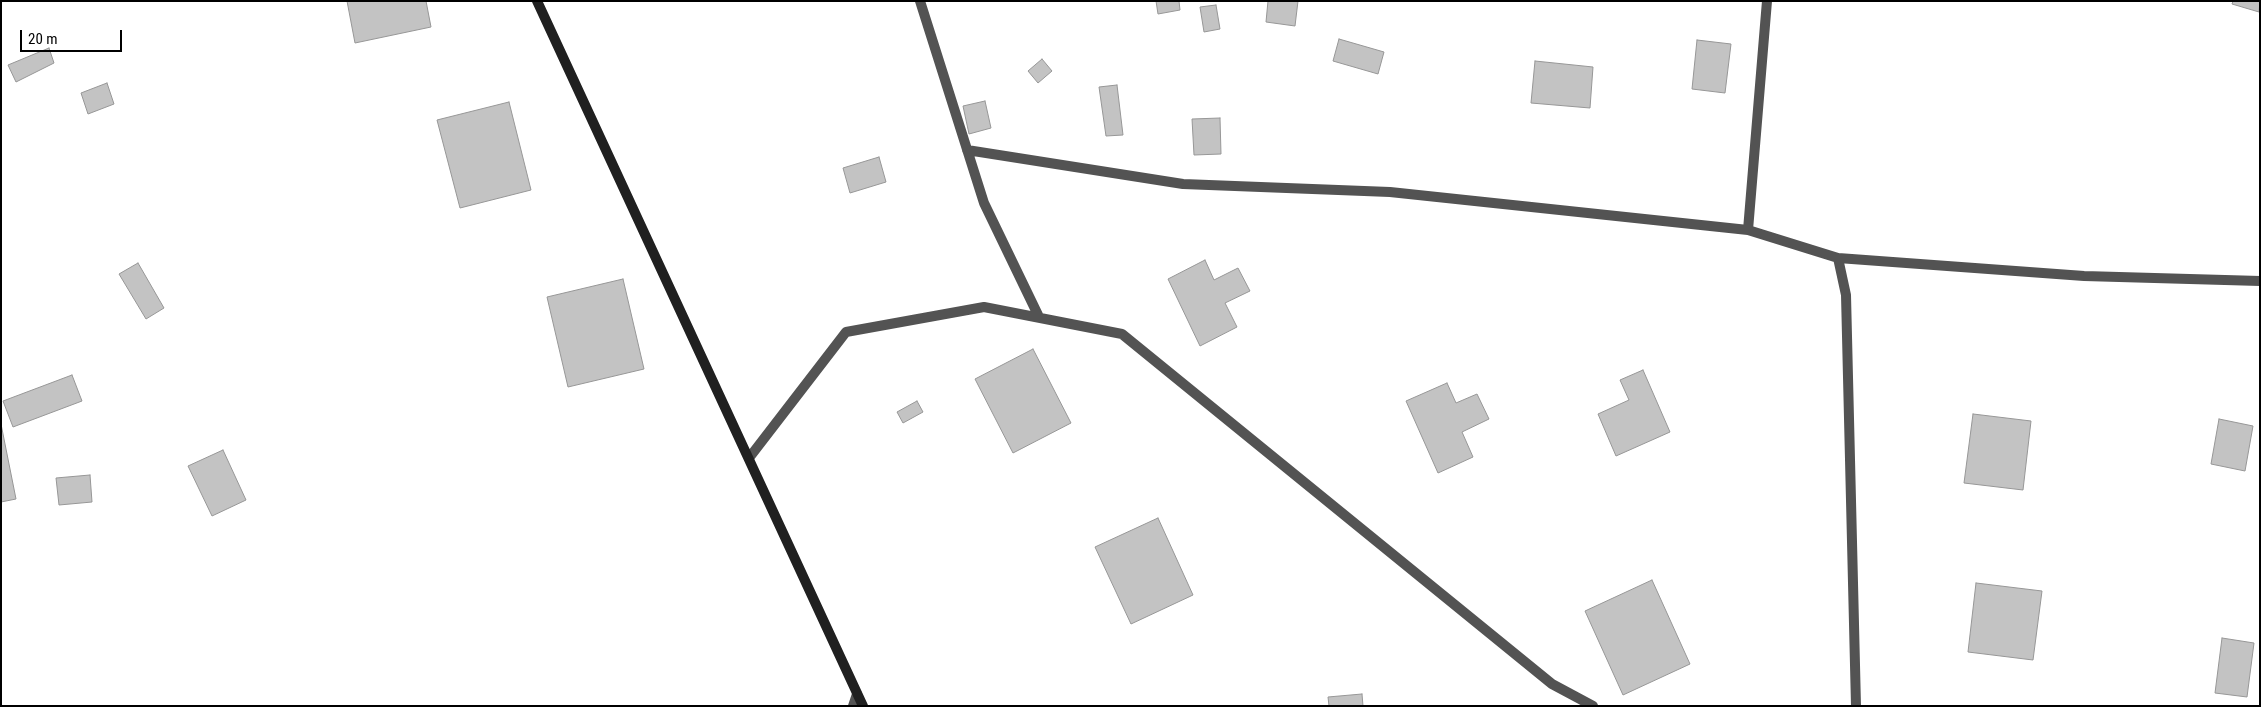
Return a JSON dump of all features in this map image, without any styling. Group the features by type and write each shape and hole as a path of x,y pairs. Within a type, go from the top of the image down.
{"main road":[{"path":"537,1 863,706"}],"street":[{"path":"920,1 984,203 1039,318"},
{"path":"1748,230 1767,1"},
{"path":"967,150 1183,184 1390,192 1748,230 1838,258 2084,276 2260,281"},
{"path":"1838,258 1846,295 1856,706"},
{"path":"749,458 846,332 984,307 1122,334 1552,684 1593,706"},
{"path":"853,706 857,694"}],"building":[{"path":"347,1 426,1 431,27 355,43"},
{"path":"1156,1 1179,1 1180,10 1158,14"},
{"path":"1268,1 1298,1 1295,26 1266,22"},
{"path":"2233,1 2260,1 2259,12 2232,4"},
{"path":"1216,5 1220,29 1204,32 1200,7"},
{"path":"1339,39 1384,52 1378,74 1333,61"},
{"path":"1697,40 1731,44 1725,93 1692,89"},
{"path":"49,48 54,63 16,82 8,65"},
{"path":"1042,59 1052,71 1038,83 1028,71"},
{"path":"1535,61 1593,67 1590,108 1531,103"},
{"path":"107,83 114,104 88,114 81,93"},
{"path":"1117,85 1123,135 1106,136 1099,87"},
{"path":"985,101 991,128 969,134 963,106"},
{"path":"509,102 531,190 460,208 437,120"},
{"path":"1220,118 1221,154 1194,155 1192,119"},
{"path":"879,157 886,182 850,193 843,168"},
{"path":"1205,260 1214,280 1238,268 1250,291 1225,303 1237,327 1200,346 1168,279"},
{"path":"138,263 164,308 146,319 119,274"},
{"path":"623,279 644,369 568,387 547,297"},
{"path":"1033,349 1071,423 1013,453 975,379"},
{"path":"1643,370 1670,432 1616,456 1598,414 1629,400 1620,380"},
{"path":"72,375 82,401 13,427 3,401"},
{"path":"1447,383 1456,403 1477,394 1489,419 1462,432 1473,457 1438,473 1406,401"},
{"path":"917,401 923,412 903,423 897,412"},
{"path":"1973,414 2031,421 2023,490 1964,483"},
{"path":"2219,419 2253,426 2245,471 2211,464"},
{"path":"1,424 16,499 1,502"},
{"path":"223,450 246,500 212,516 188,466"},
{"path":"90,475 92,502 59,505 56,478"},
{"path":"1158,518 1193,595 1131,624 1095,547"},
{"path":"1652,580 1690,664 1623,695 1585,611"},
{"path":"1976,583 2042,591 2033,660 1968,652"},
{"path":"2222,638 2254,643 2247,697 2215,693"},
{"path":"1362,694 1363,706 1329,706 1328,697"}]}
